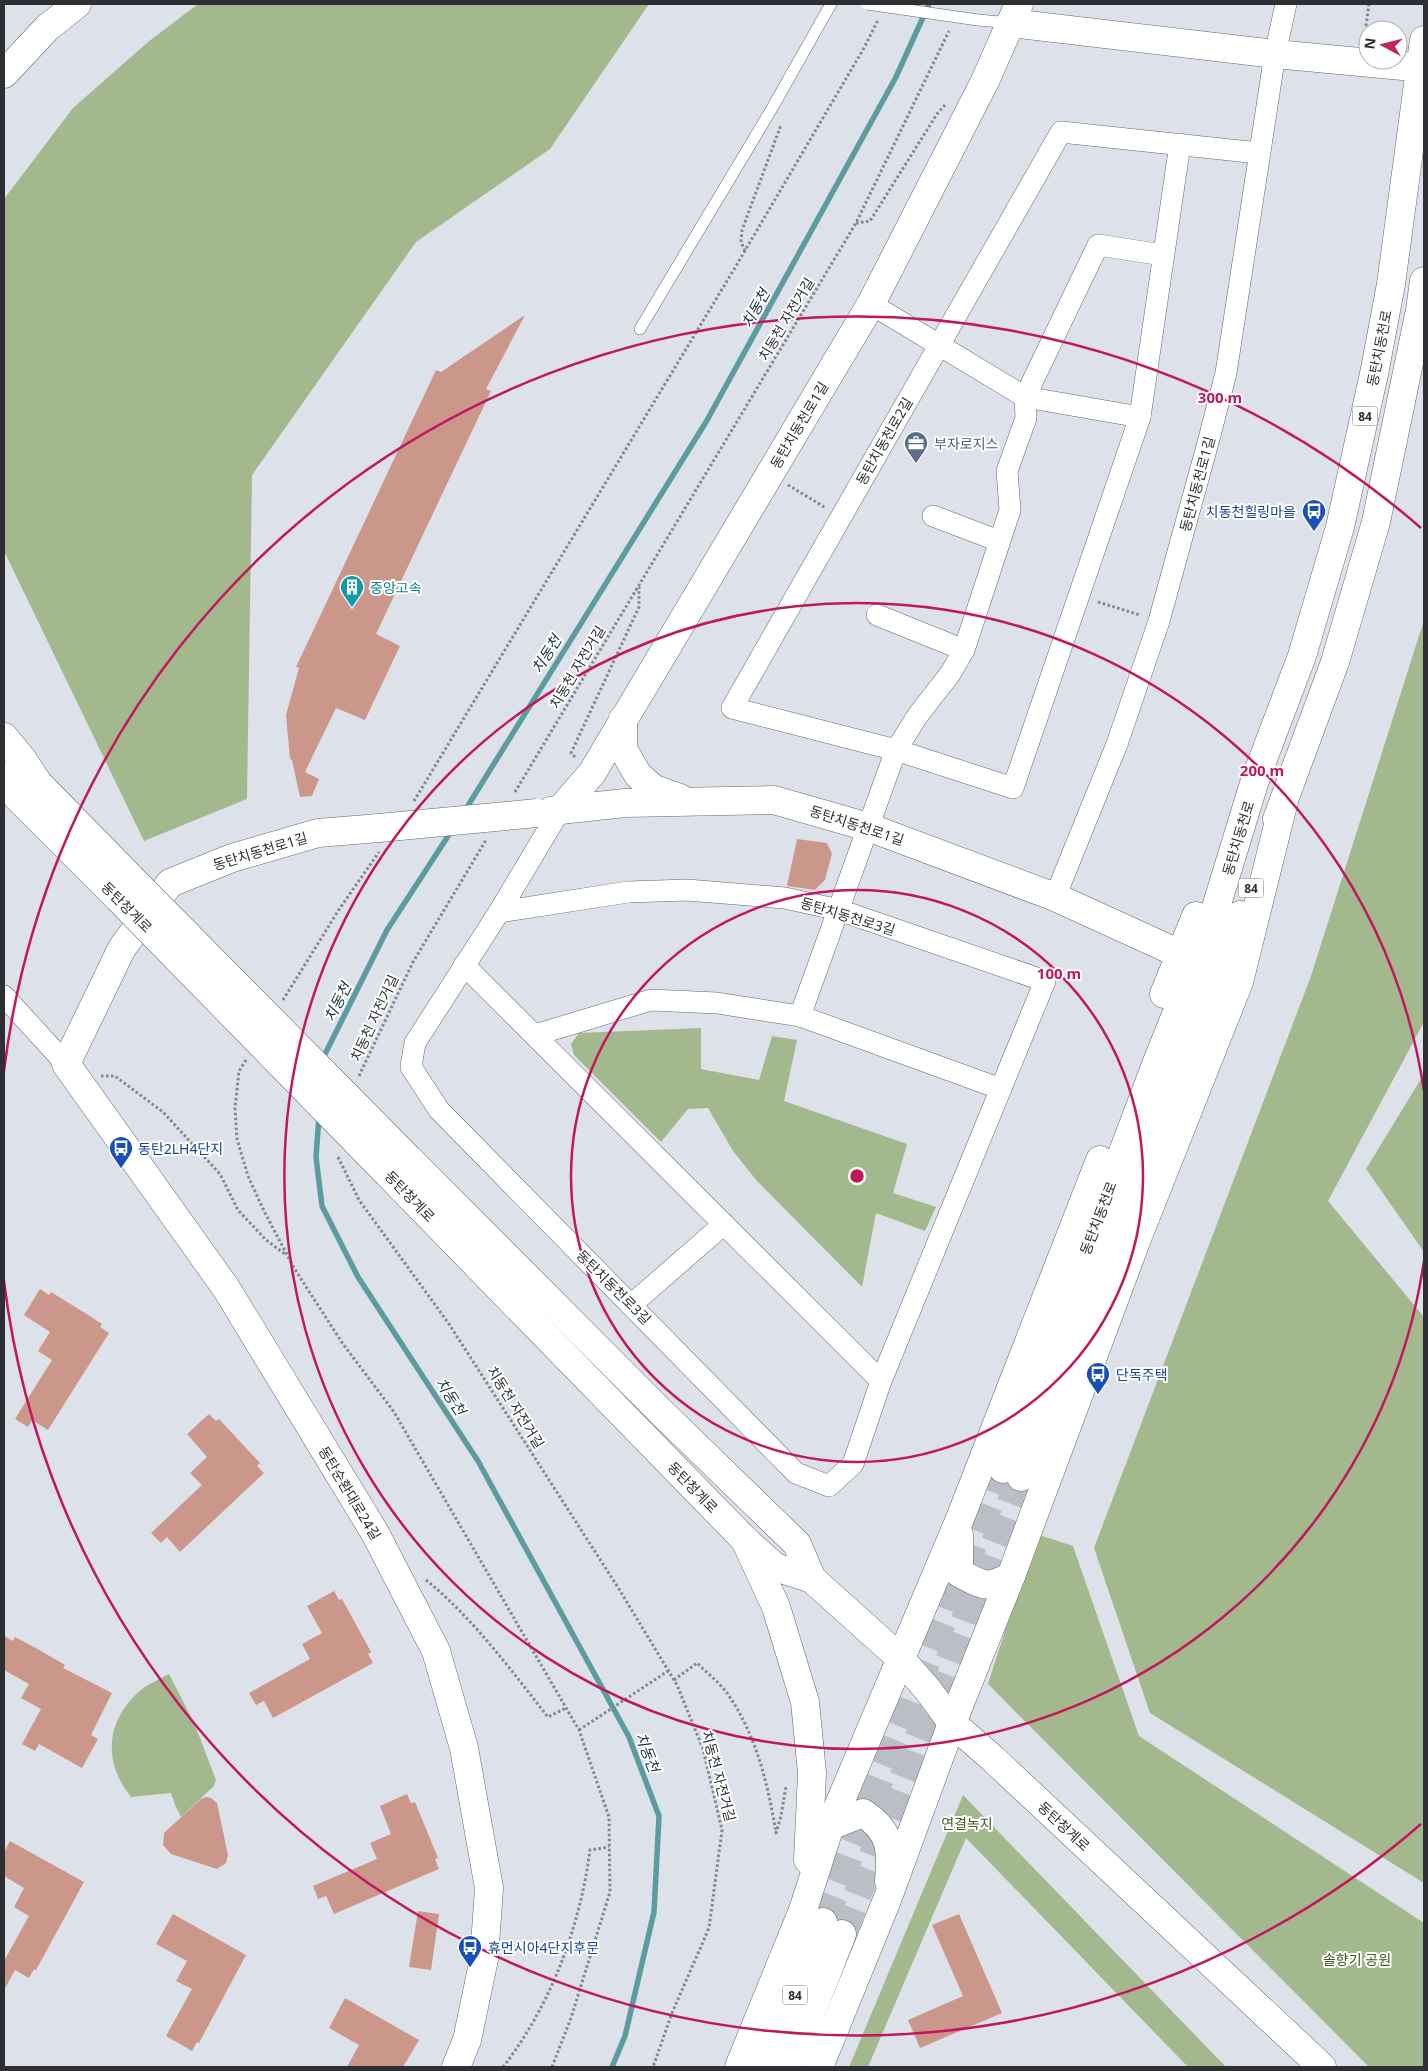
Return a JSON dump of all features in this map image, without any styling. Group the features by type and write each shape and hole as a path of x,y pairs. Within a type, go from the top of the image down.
{"main road":[{"path":"4,74 47,28 77,4"},
{"path":"1015,13 1275,54 1423,68"},
{"name":"동탄치동천로1길","path":"549,812 592,773 871,304 985,81 1015,13"},
{"name":"동탄치동천로","path":"1424,40 1423,68 1391,284 1374,374 1340,527 1302,656 1256,780 1206,940 1157,1062 1012,1473 1192,1043 1335,662 1376,522 1420,310 1424,281"},
{"path":"624,719 623,749 638,775 654,789 686,800"},
{"path":"4,737 23,760 20,790"},
{"path":"4,754 16,767 20,790"},
{"path":"4,775 20,790"},
{"path":"740,2067 823,1922 830,1826 959,1521 1180,954 1256,780"},
{"name":"동탄청계로","path":"20,790 125,889 398,1166 745,1540 775,1567 812,1579 900,1658 928,1690 952,1723 1322,2067"},
{"name":"동탄치동천로1길","path":"70,1069 122,948 170,883 232,858 318,833 549,812 625,803 686,800 774,800 868,827 1055,897 1180,954"},
{"path":"820,2067 887,1900 952,1723 1011,1576 1138,1236 1239,982 1284,802"},
{"name":"동탄순환대로24길","path":"70,1069 226,1288 375,1533 436,1651 464,1748 489,1888 484,1959 467,2040 456,2067"},
{"name":"동탄청계로","path":"398,1166 662,1413 797,1544 812,1579"},
{"path":"959,1521 957,1554 959,1573 980,1584 994,1586 1011,1576"},
{"path":"745,1540 776,1606 805,1702 812,1773 810,1842 823,1922"},
{"path":"830,1826 863,1813 878,1822 885,1833 891,1859 887,1900"},
{"name":"84","path":"766,2067 823,1922"},
{"name":"84","path":"790,2067 823,1922"}],"street":[{"name":"동탄치동천로1길","path":"1055,897 1117,744 1159,622 1226,373 1275,54 1286,4"},
{"name":"동탄치동천로2길","path":"1180,144 1140,417 1012,788 896,750 732,708 1061,132 1180,144 1259,153"},
{"path":"800,1016 896,750 918,715 950,674 964,650 1010,510 1007,471 1026,418 1025,397 1098,245 1163,255"},
{"path":"871,304 1025,397 1140,417"},
{"path":"933,516 999,541"},
{"path":"876,615 964,650"},
{"name":"동탄치동천로3길","path":"499,912 628,892 687,890 784,898 839,910 1045,981 882,1381 853,1464 829,1486 796,1473 439,1110 411,1067 415,1042 499,912 549,812"},
{"path":"464,965 882,1381"},
{"name":"동탄순환대로24길","path":"4,996 70,1069"},
{"path":"535,1035 650,1000 717,1003 800,1016 1001,1089"},
{"path":"631,1305 724,1224"}],"lane":[{"path":"640,329 771,110 831,4"},
{"path":"867,4 978,20 1015,13"}],"path":[{"path":"1367,20 1369,4"},
{"name":"치동천 자전거길","path":"510,799 856,223 950,30"},
{"path":"856,223 870,221 937,114 948,102"},
{"path":"745,251 741,242 742,230 782,123"},
{"path":"770,474 841,517"},
{"path":"592,773 571,753 639,607 639,585"},
{"path":"1078,595 1159,622"},
{"name":"치동천 자전거길","path":"357,1080 413,962 490,834"},
{"path":"70,1069 115,1076 163,1112 220,1174 238,1210 266,1240 288,1257"},
{"name":"치동천 자전거길","path":"340,1148 338,1157 359,1200 449,1324 674,1680 703,1749 722,1830 708,1928 672,2014 653,2067"},
{"path":"422,1576 441,1592 472,1625 548,1717 566,1708"},
{"path":"674,1680 697,1663 726,1692 752,1738 769,1790 776,1833 787,1784"},
{"path":"579,1730 668,1671"},
{"path":"503,2067 512,2056 553,1988 587,1875 590,1850 609,1847"}],"green space":[{"path":"198,4 649,4 550,149 416,242 252,475 247,799 144,841 4,551 4,199 73,108 148,42"},
{"path":"1424,620 1424,1022 1328,1201 1424,1317 1424,1883 1150,1713 1094,1548 1311,976"},
{"path":"701,1028 701,1069 759,1080 772,1036 797,1040 784,1101 907,1144 893,1193 936,1207 925,1231 876,1213 862,1287 757,1181 733,1151 708,1108 688,1109 661,1142 574,1055 571,1044 579,1033"},
{"path":"1424,1074 1424,1252 1366,1169"},
{"name":"솔향기 공원","path":"1036,1534 1073,1546 1139,1736 1424,1923 1424,2067 1369,2067 988,1684"},
{"path":"169,1674 195,1725 216,1780 214,1786 181,1817 171,1793 131,1797 115,1769 112,1755 115,1727 121,1713 142,1689"},
{"name":"연결녹지","path":"963,1795 1226,2067 1188,2067 966,1838 868,2067 849,2067"}],"building":[{"path":"525,315 486,389 491,391 376,634 400,646 365,720 336,708 305,772 319,779 312,796 300,797 292,760 290,759 286,715 299,668 296,667 436,370 441,372"},
{"path":"797,839 827,843 832,854 825,880 815,890 787,886"},
{"path":"40,1289 49,1295 51,1292 85,1313 102,1324 100,1327 109,1333 48,1430 32,1420 28,1427 15,1419 52,1360 38,1351 50,1332 24,1315"},
{"path":"209,1414 216,1421 219,1419 233,1434 260,1463 257,1466 264,1473 180,1552 167,1537 161,1543 151,1533 202,1485 190,1473 207,1457 187,1434"},
{"path":"334,1591 339,1600 342,1599 371,1652 368,1654 373,1663 273,1718 264,1701 256,1705 249,1693 310,1659 302,1644 322,1633 307,1606"},
{"path":"4,1636 13,1641 15,1637 34,1647 65,1665 63,1668 112,1693 91,1735 98,1739 82,1768 39,1744 35,1751 22,1744 41,1709 21,1698 29,1684 4,1670"},
{"path":"407,1794 411,1803 415,1802 438,1858 435,1859 439,1869 334,1914 326,1896 318,1899 313,1886 377,1859 370,1843 391,1834 380,1806"},
{"path":"211,1798 217,1803 228,1855 226,1863 217,1869 171,1854 163,1845 164,1833 201,1799"},
{"path":"10,1841 84,1882 36,1970 34,1969 29,1978 15,1970 4,1990 4,1961 29,1916 14,1907 24,1888 4,1876 4,1852"},
{"path":"418,1911 439,1914 431,1970 409,1967"},
{"path":"173,1914 246,1955 199,2043 197,2042 192,2051 166,2036 192,1989 176,1981 187,1961 156,1944"},
{"path":"959,1914 1002,2013 920,2048 908,2020 963,1996 932,1925"},
{"path":"345,1998 419,2040 403,2067 347,2067 359,2045 329,2028"}],"waterway":[{"name":"치동천","path":"464,812 706,422 896,77 929,4"},
{"name":"치동천","path":"324,1062 324,1056 387,930 452,830"},
{"name":"치동천","path":"319,1116 316,1157 322,1206 358,1277 478,1461 629,1737 659,1816 654,1912 625,2036 612,2067"}],"tunnel":[{"path":"823,1922 1003,1469"},
{"path":"842,1934 1021,1477"}],"place":[{"name":"부자로지스","path":"916,464"},
{"name":"치동천힐링마을","path":"1314,532"},
{"name":"중앙고속","path":"352,608"},
{"name":"동탄2LH4단지","path":"121,1169"},
{"name":"단독주택","path":"1098,1395"},
{"name":"휴먼시아4단지후문","path":"470,1968"}]}
